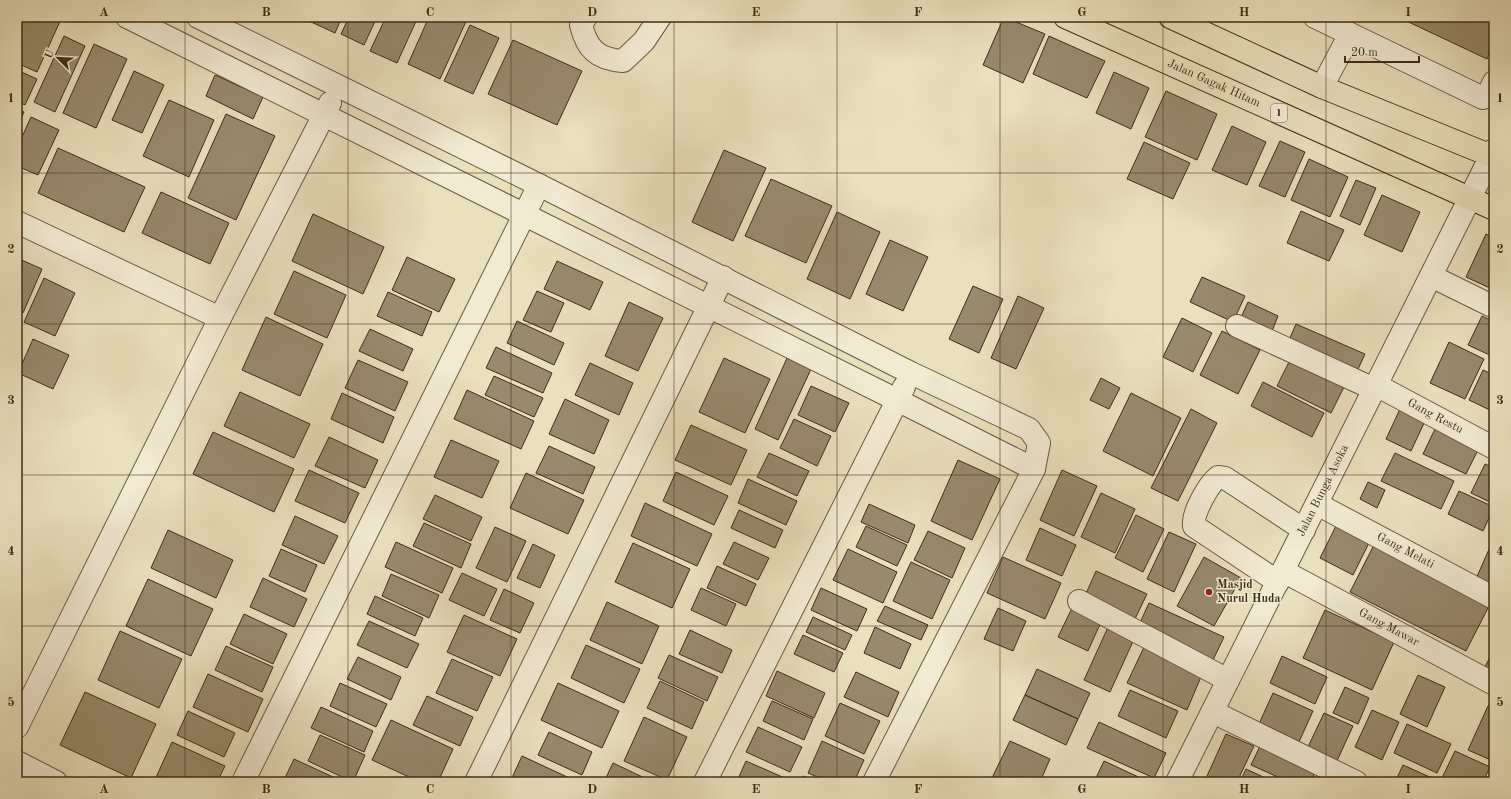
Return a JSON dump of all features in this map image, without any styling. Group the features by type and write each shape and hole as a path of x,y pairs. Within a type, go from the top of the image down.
{"highway":[{"name":"Jalan Gagak Hitam","path":"1065,17 1494,209"},
{"path":"1170,17 1322,87 1493,154"}],"street":[{"path":"127,17 1034,469"},
{"path":"198,17 540,185 912,373 1029,429 1039,443 1034,469 874,782"},
{"path":"586,17 581,25 585,41 590,49 612,60 622,61 644,41 660,17"},
{"path":"1315,17 1483,98 1487,96 1494,82"},
{"path":"1322,87 1350,34"},
{"path":"17,727 220,318 338,87"},
{"name":"Jalan Bunga Asoka","path":"1177,782 1493,154"},
{"path":"243,782 540,185"},
{"path":"17,222 220,318"},
{"path":"1431,276 1494,308"},
{"path":"476,782 723,277"},
{"name":"Gang Restu","path":"1237,326 1375,388 1494,448"},
{"path":"704,782 912,373"},
{"name":"Gang Mawar","path":"1304,530 1225,478 1218,477 1212,482 1193,518 1194,526 1281,577 1494,684"},
{"name":"Gang Melati","path":"1317,504 1494,598"},
{"path":"1079,601 1228,680"},
{"path":"1212,712 1356,782"},
{"path":"17,762 56,782"}],"building":[{"path":"17,17 62,17 37,72 17,63"},
{"path":"310,17 342,17 335,33 309,21"},
{"path":"349,17 377,17 364,45 341,34"},
{"path":"386,17 418,17 397,63 370,51"},
{"path":"429,17 468,17 440,79 408,64"},
{"path":"1004,17 1045,34 1023,83 983,65"},
{"path":"1398,17 1494,17 1494,44 1487,59"},
{"path":"470,25 499,38 473,94 444,81"},
{"path":"64,36 85,46 55,112 34,102"},
{"path":"1049,36 1105,61 1087,98 1033,74"},
{"path":"513,40 582,71 557,125 488,94"},
{"path":"94,44 127,59 96,128 63,113"},
{"path":"17,70 37,79 25,105 17,101"},
{"path":"134,71 164,85 142,133 112,120"},
{"path":"1114,72 1149,88 1131,129 1096,113"},
{"path":"215,75 263,97 253,119 206,96"},
{"path":"1166,91 1217,114 1197,160 1145,137"},
{"path":"169,100 214,120 189,177 143,156"},
{"path":"17,108 24,112 17,127"},
{"path":"226,114 275,136 236,220 188,198"},
{"path":"31,117 59,130 38,175 17,166 17,148"},
{"path":"1232,126 1266,142 1247,185 1212,170"},
{"path":"1280,141 1305,152 1285,197 1259,186"},
{"path":"1144,142 1190,163 1173,199 1127,179"},
{"path":"58,148 145,187 124,232 38,193"},
{"path":"724,150 766,168 733,241 692,222"},
{"path":"1309,159 1348,177 1330,217 1291,200"},
{"path":"771,179 832,206 806,263 745,236"},
{"path":"1356,180 1376,188 1360,225 1340,216"},
{"path":"161,192 229,223 210,264 142,233"},
{"path":"1382,195 1420,212 1402,252 1364,235"},
{"path":"1301,211 1344,230 1329,261 1287,243"},
{"path":"837,212 880,232 850,299 807,279"},
{"path":"313,214 384,247 363,294 292,261"},
{"path":"1486,234 1494,238 1494,290 1466,277"},
{"path":"890,240 928,257 903,311 866,294"},
{"path":"407,257 455,279 439,312 392,290"},
{"path":"17,258 42,269 23,313 17,310"},
{"path":"557,261 603,282 590,310 544,289"},
{"path":"294,271 346,295 327,338 274,314"},
{"path":"1202,277 1245,296 1233,322 1190,302"},
{"path":"44,278 75,293 55,336 24,322"},
{"path":"973,286 1003,299 979,353 949,339"},
{"path":"537,291 564,303 551,332 523,320"},
{"path":"388,292 432,312 422,336 377,316"},
{"path":"1018,296 1044,308 1016,369 991,358"},
{"path":"629,302 663,318 638,371 605,356"},
{"path":"1248,302 1278,316 1270,336 1239,322"},
{"path":"1482,316 1494,322 1494,357 1468,345"},
{"path":"266,317 323,344 300,396 242,370"},
{"path":"1182,318 1212,333 1193,372 1163,357"},
{"path":"517,321 564,343 554,365 507,343"},
{"path":"1296,324 1365,354 1353,380 1285,349"},
{"path":"370,329 413,349 403,371 359,351"},
{"path":"1222,331 1260,350 1238,394 1200,375"},
{"path":"33,339 69,355 53,389 18,373"},
{"path":"1449,342 1484,359 1465,399 1430,383"},
{"path":"496,347 552,373 543,393 486,368"},
{"path":"788,356 812,367 778,440 755,429"},
{"path":"724,358 770,379 745,433 699,412"},
{"path":"358,360 408,382 395,411 345,388"},
{"path":"1290,360 1344,387 1331,413 1277,386"},
{"path":"590,363 633,383 619,415 575,395"},
{"path":"1483,370 1494,375 1494,412 1469,400"},
{"path":"494,376 543,398 534,417 485,395"},
{"path":"1101,378 1120,388 1109,409 1090,400"},
{"path":"1263,382 1324,413 1312,437 1251,406"},
{"path":"811,386 849,403 835,432 798,415"},
{"path":"467,390 534,421 521,449 454,419"},
{"path":"240,392 310,424 294,458 224,426"},
{"path":"342,393 394,417 383,443 331,419"},
{"path":"1131,393 1181,418 1153,476 1103,451"},
{"path":"565,399 609,420 594,454 549,434"},
{"path":"1191,409 1217,423 1178,501 1151,488"},
{"path":"1400,409 1425,421 1411,451 1386,439"},
{"path":"794,419 831,436 817,466 780,448"},
{"path":"691,425 747,450 731,485 675,460"},
{"path":"1436,427 1479,448 1466,474 1423,454"},
{"path":"213,432 294,469 274,512 193,474"},
{"path":"329,437 378,460 365,488 315,466"},
{"path":"451,440 499,461 482,498 434,477"},
{"path":"549,446 595,467 583,494 536,473"},
{"path":"769,453 809,471 797,496 757,477"},
{"path":"1395,453 1454,481 1441,509 1381,481"},
{"path":"958,460 1000,479 972,540 931,521"},
{"path":"1485,464 1494,468 1494,504 1471,493"},
{"path":"309,470 359,493 345,523 295,501"},
{"path":"1062,470 1097,486 1074,536 1040,520"},
{"path":"676,472 728,496 714,525 663,501"},
{"path":"526,473 584,500 568,534 510,508"},
{"path":"748,479 797,501 786,525 738,503"},
{"path":"1368,482 1385,490 1377,508 1360,499"},
{"path":"1459,491 1494,507 1483,531 1448,514"},
{"path":"1101,493 1135,509 1115,553 1081,537"},
{"path":"435,495 482,517 471,541 423,519"},
{"path":"645,503 712,534 697,566 631,536"},
{"path":"869,504 915,525 908,543 861,522"},
{"path":"739,510 783,530 775,548 731,528"},
{"path":"1136,515 1164,529 1143,572 1115,558"},
{"path":"295,516 338,536 324,564 282,545"},
{"path":"424,523 471,544 461,568 413,546"},
{"path":"1337,524 1370,541 1353,575 1320,558"},
{"path":"866,526 907,545 897,566 856,547"},
{"path":"495,527 526,541 507,582 476,568"},
{"path":"1040,528 1076,545 1062,576 1026,560"},
{"path":"168,530 233,560 216,598 151,568"},
{"path":"928,531 965,548 952,578 914,560"},
{"path":"1169,532 1196,544 1174,592 1147,579"},
{"path":"1494,538 1494,589 1475,581"},
{"path":"396,542 453,568 442,593 385,567"},
{"path":"734,542 769,558 758,580 723,564"},
{"path":"633,543 690,569 672,608 615,582"},
{"path":"533,544 555,555 540,588 517,578"},
{"path":"1374,545 1490,604 1466,651 1350,592"},
{"path":"281,549 317,565 305,592 269,576"},
{"path":"848,549 897,572 883,603 833,580"},
{"path":"1003,557 1061,583 1045,619 987,593"},
{"name":"Masjid Nurul Huda","path":"1204,557 1241,578 1214,626 1177,606"},
{"path":"911,562 950,580 932,619 893,601"},
{"path":"717,566 756,584 746,606 707,588"},
{"path":"1096,571 1147,594 1134,621 1084,598"},
{"path":"462,573 497,589 484,616 449,600"},
{"path":"391,574 439,595 429,618 382,596"},
{"path":"263,578 307,599 294,627 250,607"},
{"path":"148,579 213,609 191,656 126,626"},
{"path":"701,588 736,604 726,626 691,610"},
{"path":"821,588 867,609 857,631 811,610"},
{"path":"504,589 534,603 520,633 490,620"},
{"path":"375,596 423,618 415,636 367,614"},
{"path":"607,602 659,626 642,664 590,640"},
{"path":"1149,603 1224,637 1213,660 1139,625"},
{"path":"885,606 928,625 921,640 877,621"},
{"path":"998,608 1026,621 1013,651 984,639"},
{"path":"1072,608 1101,622 1088,651 1058,637"},
{"path":"1325,610 1394,642 1372,690 1303,658"},
{"path":"244,614 287,634 273,664 230,644"},
{"path":"464,615 517,639 500,676 447,652"},
{"path":"813,617 852,635 845,650 806,632"},
{"path":"369,621 419,644 407,668 357,645"},
{"path":"1109,625 1135,637 1110,692 1084,680"},
{"path":"875,627 911,644 900,669 864,653"},
{"path":"690,630 732,650 722,673 679,654"},
{"path":"120,631 182,659 159,708 98,680"},
{"path":"803,635 843,653 834,672 794,654"},
{"path":"586,645 640,669 624,703 571,678"},
{"path":"1145,645 1203,672 1187,710 1127,683"},
{"path":"226,646 273,667 262,692 215,670"},
{"path":"1494,649 1494,672 1485,667"},
{"path":"669,655 718,677 707,701 658,678"},
{"path":"1282,656 1327,677 1315,704 1270,683"},
{"path":"358,657 401,677 391,700 347,679"},
{"path":"452,659 493,677 477,711 436,693"},
{"path":"1037,669 1090,693 1078,719 1025,695"},
{"path":"777,671 825,693 814,718 766,696"},
{"path":"856,672 899,692 888,717 844,697"},
{"path":"208,674 263,699 248,732 193,707"},
{"path":"1418,675 1445,687 1427,727 1400,714"},
{"path":"660,681 704,702 692,729 647,708"},
{"path":"340,683 387,704 376,727 330,706"},
{"path":"558,683 619,711 602,748 541,720"},
{"path":"1345,687 1369,698 1358,724 1333,713"},
{"path":"1130,690 1178,711 1166,738 1118,716"},
{"path":"85,692 156,724 131,778 60,745"},
{"path":"1273,693 1313,711 1298,744 1258,726"},
{"path":"1025,695 1078,719 1066,745 1013,720"},
{"path":"427,696 473,717 460,746 413,725"},
{"path":"772,701 813,719 804,740 763,721"},
{"path":"840,703 880,721 864,754 825,736"},
{"path":"1488,706 1494,708 1493,761 1468,750"},
{"path":"321,707 373,731 364,752 311,728"},
{"path":"1372,710 1399,722 1382,760 1355,747"},
{"path":"188,711 235,733 224,757 177,735"},
{"path":"1324,713 1353,726 1336,763 1307,749"},
{"path":"644,717 687,737 667,780 624,761"},
{"path":"391,720 453,749 438,782 420,782 372,760"},
{"path":"1099,722 1166,753 1154,778 1087,748"},
{"path":"1407,724 1451,744 1437,773 1394,753"},
{"path":"758,727 802,747 790,772 746,752"},
{"path":"549,732 592,752 582,775 538,755"},
{"path":"1226,734 1254,746 1237,782 1221,782 1207,776"},
{"path":"320,735 365,755 353,782 308,761"},
{"path":"822,741 864,760 854,782 829,782 808,773"},
{"path":"1010,741 1050,759 1040,782 990,782"},
{"path":"172,742 225,766 217,782 154,782"},
{"path":"1262,742 1317,767 1311,782 1289,782 1251,765"},
{"path":"1455,751 1490,767 1483,782 1440,782"},
{"path":"522,756 578,782 510,782"},
{"path":"294,759 344,782 283,782"},
{"path":"746,761 787,779 786,782 744,782 738,779"},
{"path":"1104,761 1145,780 1144,782 1094,782"},
{"path":"613,763 653,782 604,782"},
{"path":"1403,765 1432,778 1431,782 1395,782"},
{"path":"1246,769 1274,782 1240,782"},
{"path":"1325,775 1341,782 1322,782"},
{"path":"803,776 817,782 800,782"}],"place":[{"name":"Masjid Nurul Huda","path":"1209,592"}]}
